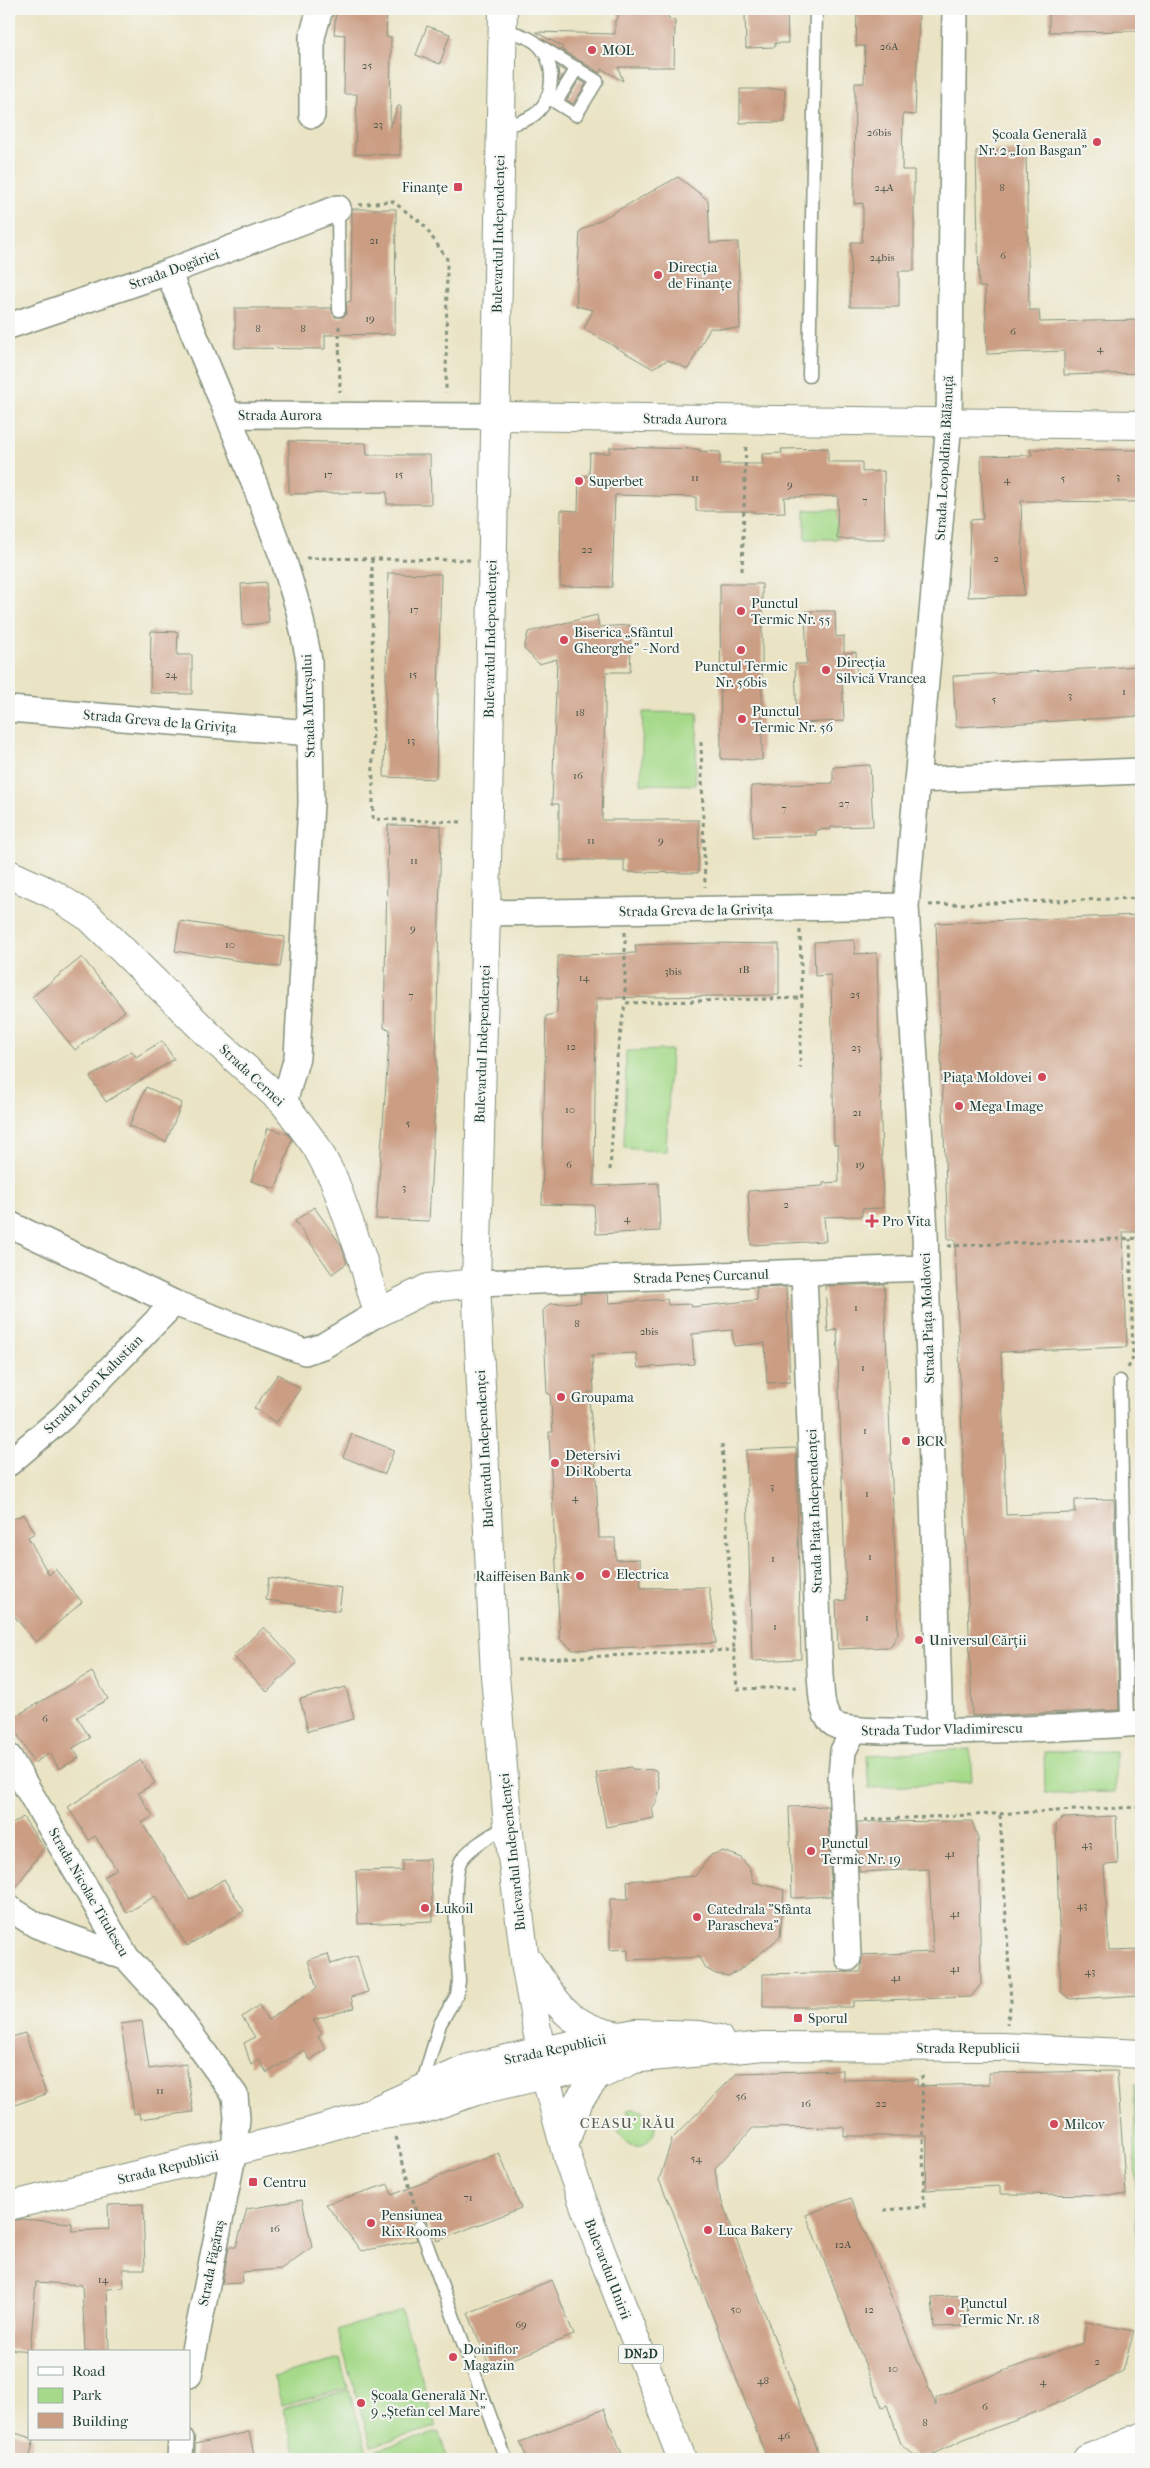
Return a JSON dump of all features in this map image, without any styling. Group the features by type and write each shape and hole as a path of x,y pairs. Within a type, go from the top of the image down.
{"main road":[{"name":"Bulevardul Independenței","path":"503,19 494,416 488,823 476,1283 494,1661 508,1825 524,1955 543,2063"},
{"name":"Strada Aurora","path":"494,416 1141,425"},
{"name":"Strada Cernei","path":"9,874 54,894 90,918 209,1035 284,1103 316,1146 334,1180 362,1258 378,1313"},
{"path":"378,1313 428,1288 476,1283"},
{"path":"524,1955 564,2012 584,2026 601,2033 620,2036"},
{"name":"Strada Republicii","path":"356,2118 424,2109 476,2091 543,2063 620,2036 636,2033 699,2035 764,2046"},
{"name":"Strada Republicii","path":"9,2206 234,2151 356,2118 469,2068 632,2060 764,2046 1003,2047 1141,2054"},
{"path":"564,2146 579,2100 596,2077 632,2060"},
{"name":"Bulevardul Unirii","path":"543,2063 564,2146 600,2249 682,2459"},
{"path":"1087,2459 1141,2437"}],"street":[{"path":"312,115 312,37 320,9"},
{"name":"Strada Leopoldina Bălănuță","path":"906,906 949,422 956,9"},
{"name":"Strada Dogăriei","path":"9,326 168,272 338,208"},
{"name":"Strada Mureșului","path":"168,272 228,415 283,558 299,611 309,660 311,803 296,1057 284,1103"},
{"name":"Strada Aurora","path":"228,415 494,416"},
{"name":"Strada Greva de la Grivița","path":"9,709 311,733"},
{"path":"917,780 1141,771"},
{"name":"Strada Greva de la Grivița","path":"486,913 906,906"},
{"name":"Strada Piața Moldovei","path":"906,906 926,1257 940,1731"},
{"path":"9,1224 174,1303 305,1352 323,1346 378,1313"},
{"name":"Strada Peneș Curcanul","path":"476,1283 804,1272 926,1257"},
{"name":"Strada Piața Independenței","path":"804,1272 821,1686 825,1714 835,1726 854,1730"},
{"name":"Strada Leon Kalustian","path":"9,1463 63,1416 174,1303"},
{"name":"Strada Tudor Vladimirescu","path":"848,1958 841,1778 843,1751 854,1730 940,1731 1134,1724"},
{"name":"Strada Nicolae Titulescu","path":"9,1756 127,1958 168,2003 235,2095 237,2118 234,2151"},
{"path":"9,1908 36,1924 127,1958"},
{"name":"Strada Făgăraș","path":"190,2370 234,2151"},
{"path":"180,2459 181,2440"}],"lane":[{"path":"809,376 816,9"},
{"path":"503,19 523,35 597,81 576,115 552,100"},
{"path":"537,44 546,56 551,72 552,100"},
{"path":"500,126 520,122 534,115 552,100 577,68"},
{"path":"338,208 339,310"},
{"path":"1120,1381 1134,1724"},
{"path":"420,2090 440,2024 457,1995 459,1981 456,1880 461,1860 482,1841 508,1825"},
{"path":"420,2226 506,2459"}],"path":[{"path":"338,208 392,201 423,224 447,259 446,415"},
{"path":"339,310 340,415"},
{"path":"742,572 747,420"},
{"path":"283,558 492,561"},
{"path":"372,559 373,819 488,823"},
{"path":"701,742 706,910"},
{"path":"906,906 1141,898"},
{"path":"799,909 802,998 800,1068"},
{"path":"610,1170 617,1057 625,1003 625,911"},
{"path":"625,1003 802,998"},
{"path":"926,1257 1141,1238"},
{"path":"1120,1381 1134,1358 1130,1239"},
{"path":"722,1444 737,1689 821,1686"},
{"path":"494,1661 734,1650"},
{"path":"844,1821 1141,1807"},
{"path":"1000,1814 1011,2002 1003,2047"},
{"path":"884,2210 924,2206 922,2048"},
{"path":"390,2115 420,2226"}],"green space":[{"path":"805,510 838,510 837,539 805,539"},
{"path":"643,712 698,713 695,785 641,784"},
{"path":"671,1050 666,1152 624,1148 626,1051"},
{"path":"970,1749 972,1782 869,1788 867,1755"},
{"path":"1115,1751 1115,1792 1045,1793 1044,1752"},
{"path":"1134,2085 1141,2086 1141,2285 1137,2284"},
{"path":"633,2109 644,2112 655,2125 653,2136 643,2145 633,2146 628,2144 618,2131 617,2126 630,2126 632,2123 627,2110"},
{"path":"402,2310 436,2427 371,2446 337,2330"},
{"path":"340,2359 348,2388 282,2406 274,2377"},
{"path":"349,2390 369,2459 297,2459 283,2409"},
{"path":"439,2432 447,2459 376,2459 373,2451"}],"building":[{"path":"336,9 387,9 386,37 391,37 390,129 398,106 401,106 400,155 355,154 357,94 344,94 345,35 334,34"},
{"path":"618,9 668,9 668,18 675,21 674,67 618,67 623,81 602,69 600,73 561,49 563,47 536,32 615,34 615,20 618,18"},
{"path":"857,9 904,9 904,12 919,12 915,115 903,114 902,170 914,170 914,271 899,271 899,307 850,307 851,242 862,242 863,221 863,203 854,204 855,83 864,83 865,46 856,46"},
{"path":"1049,9 1141,9 1141,31 1049,32"},
{"path":"787,12 788,43 775,43 775,47 746,48 745,14"},
{"path":"427,26 450,34 440,64 416,55"},
{"path":"558,67 565,71 559,82 559,78"},
{"path":"579,80 586,84 573,104 567,100"},
{"path":"740,89 785,89 785,122 740,123"},
{"path":"1026,150 1029,310 1039,310 1040,322 1141,320 1141,373 1064,375 1064,351 987,354 985,287 979,287 976,151"},
{"name":"Direcția de Finanțe","path":"678,177 708,200 710,243 738,242 740,329 710,328 688,369 668,360 652,368 584,329 593,310 576,306 580,231"},
{"path":"352,209 396,209 395,334 325,335 325,349 235,348 235,308 331,308 335,317 343,317 346,314 347,302 351,301"},
{"path":"289,441 366,443 367,455 430,455 431,504 387,504 387,492 289,494"},
{"path":"610,447 699,449 699,451 720,452 720,464 763,464 762,454 782,453 781,449 828,448 828,462 862,462 862,472 884,471 885,539 837,539 838,496 784,497 785,512 754,513 754,511 696,511 696,497 615,495 612,587 560,586 561,510 578,511 579,476 589,476 590,453 610,453"},
{"path":"1030,449 1141,450 1141,502 1021,501 1024,595 968,597 970,520 983,519 981,456 1032,455"},
{"path":"388,573 441,574 436,779 384,777"},
{"path":"266,582 269,623 243,625 241,584"},
{"path":"720,584 762,584 762,760 721,759"},
{"name":"Direcția Silvică Vrancea","path":"805,611 835,611 836,637 844,636 844,653 856,652 857,676 842,677 844,721 797,723 795,664 807,664"},
{"path":"597,615 599,627 630,625 631,645 630,672 606,672 602,820 699,820 698,873 624,872 624,860 559,860 559,804 552,804 557,659 539,664 524,649 528,632"},
{"path":"151,631 178,632 177,655 192,655 192,694 150,693"},
{"path":"1141,666 1141,716 956,727 953,676"},
{"path":"870,765 873,826 831,827 831,829 816,830 816,835 753,837 751,786 833,783 833,767"},
{"path":"388,825 441,826 437,1059 429,1221 376,1219 390,1029 384,1028"},
{"path":"1141,915 1141,1232 1123,1232 1127,1347 1001,1352 1006,1515 1075,1513 1075,1500 1114,1499 1119,1710 972,1716 955,1239 948,1239 936,923"},
{"path":"180,921 285,937 280,967 175,951"},
{"path":"854,940 855,954 877,953 883,1208 862,1209 862,1216 824,1217 826,1241 751,1245 748,1191 823,1186 823,1183 839,1182 838,1145 834,1144 831,975 815,976 814,942"},
{"path":"779,944 779,995 596,998 594,1186 658,1183 660,1231 596,1234 594,1205 542,1204 546,1016 557,1013 558,956 636,953 635,945"},
{"path":"82,957 125,1011 75,1050 32,997"},
{"path":"162,1041 174,1059 106,1102 90,1077 132,1051 136,1057"},
{"path":"146,1087 182,1103 166,1142 129,1126"},
{"path":"268,1128 288,1134 292,1139 276,1189 251,1181"},
{"path":"314,1207 341,1245 347,1263 332,1274 295,1221"},
{"path":"884,1284 898,1634 890,1647 838,1649 836,1601 846,1600 837,1329 828,1332 825,1286"},
{"path":"786,1287 790,1382 767,1383 765,1343 734,1346 732,1330 692,1334 694,1364 638,1368 636,1353 592,1355 594,1392 588,1392 595,1453 599,1538 615,1538 616,1560 640,1559 641,1588 709,1587 716,1643 573,1650 560,1639 549,1432 553,1432 550,1394 547,1393 543,1311 549,1304 581,1302 580,1294 608,1293 609,1303 667,1299 668,1305 691,1304 692,1307 757,1300 756,1288"},
{"path":"278,1374 300,1389 276,1423 254,1408"},
{"path":"352,1434 394,1450 385,1474 343,1457"},
{"path":"796,1448 801,1659 752,1661 746,1450"},
{"path":"24,1514 35,1533 28,1537 49,1575 55,1569 82,1602 36,1642 9,1610 9,1521"},
{"path":"269,1578 342,1588 339,1611 266,1600"},
{"path":"264,1627 297,1663 267,1692 233,1656"},
{"path":"92,1672 108,1699 77,1717 90,1738 73,1748 79,1758 59,1769 50,1753 34,1763 9,1720"},
{"path":"346,1687 354,1719 308,1731 300,1699"},
{"path":"141,1760 155,1783 138,1793 153,1816 142,1823 190,1900 224,1879 244,1911 187,1946 155,1896 127,1913 104,1877 116,1869 95,1836 89,1840 68,1807"},
{"path":"631,1767 632,1769 656,1770 660,1788 656,1803 652,1808 654,1818 606,1827 596,1773"},
{"name":"Punctul Termic Nr. 19","path":"828,1806 831,1896 792,1898 789,1807"},
{"path":"1116,1816 1118,1864 1104,1865 1109,1950 1141,1949 1141,1995 1070,1999 1061,1992 1056,1825 1063,1818"},
{"path":"23,1817 44,1848 11,1894 9,1894 9,1826"},
{"path":"972,1821 978,1838 981,1984 971,1997 853,2001 853,2007 763,2007 763,1974 861,1972 862,1955 933,1952 929,1869 859,1872 857,1822"},
{"name":"Catedrala \"Sfânta Parascheva\"","path":"723,1851 740,1857 749,1867 753,1882 784,1890 780,1937 741,1969 729,1976 716,1974 705,1968 699,1957 628,1960 628,1949 610,1950 610,1899 628,1899 627,1881 695,1876 711,1855"},
{"path":"430,1859 433,1921 358,1924 356,1871 402,1870 402,1860"},
{"path":"328,1954 331,1964 357,1956 368,1992 351,1997 354,2008 313,2020 322,2034 318,2037 326,2049 310,2060 304,2050 267,2073 259,2060 251,2065 244,2043 255,2037 242,2017 259,2005 268,2020 317,1988 308,1960"},
{"path":"142,2021 149,2069 186,2064 193,2112 140,2119 139,2113 134,2114 121,2024"},
{"path":"25,2033 46,2094 9,2107 9,2038"},
{"path":"843,2070 843,2080 917,2079 917,2086 989,2084 989,2073 1117,2071 1126,2195 1000,2194 1000,2186 926,2190 927,2136 844,2136 844,2127 753,2128 715,2168 718,2192 821,2459 767,2459 672,2209 659,2180 672,2139 737,2073"},
{"path":"499,2153 521,2208 437,2241 435,2236 433,2237 426,2220 418,2218 412,2225 417,2240 361,2251 326,2204 388,2184 392,2195"},
{"path":"851,2198 936,2406 936,2398 1006,2370 1083,2343 1086,2322 1134,2331 1123,2371 1083,2392 1022,2418 964,2439 931,2455 915,2456 901,2444 887,2405 882,2407 806,2215"},
{"path":"302,2200 312,2247 281,2269 242,2272 243,2283 222,2284 229,2247 236,2247 247,2209"},
{"path":"143,2204 145,2269 123,2269 124,2288 107,2289 109,2350 85,2350 82,2285 36,2282 30,2350 9,2349 9,2221 22,2219 72,2223 72,2231 109,2229 108,2205"},
{"path":"552,2280 574,2335 490,2368 468,2313"},
{"name":"Punctul Termic Nr. 18","path":"967,2295 968,2326 934,2327 932,2297"},
{"path":"604,2409 624,2459 527,2459 520,2442"},
{"path":"9,2431 28,2437 28,2440 34,2440 29,2459 9,2459"},
{"path":"249,2432 255,2459 195,2459 195,2444"}],"place":[{"name":"MOL","path":"592,50"},
{"name":"Școala Generală Nr. 2 „Ion Basgan\"","path":"1097,142"},
{"name":"Finanțe","path":"458,187"},
{"name":"Direcția de Finanțe","path":"658,275"},
{"name":"Superbet","path":"579,481"},
{"name":"Punctul Termic Nr. 55","path":"741,611"},
{"name":"Biserica „Sfântul Gheorghe” - Nord","path":"564,640"},
{"name":"Punctul Termic Nr. 56bis","path":"741,650"},
{"name":"Direcția Silvică Vrancea","path":"826,670"},
{"name":"Punctul Termic Nr. 56","path":"742,719"},
{"name":"Piața Moldovei","path":"1042,1077"},
{"name":"Mega Image","path":"959,1106"},
{"name":"Pro Vita","path":"872,1221"},
{"name":"Groupama","path":"561,1397"},
{"name":"BCR","path":"906,1441"},
{"name":"Detersivi Di Roberta","path":"555,1463"},
{"name":"Electrica","path":"606,1574"},
{"name":"Raiffeisen Bank","path":"580,1576"},
{"name":"Universul Cărții","path":"919,1640"},
{"name":"Punctul Termic Nr. 19","path":"811,1851"},
{"name":"Lukoil","path":"425,1908"},
{"name":"Catedrala \"Sfânta Parascheva\"","path":"697,1917"},
{"name":"Sporul","path":"798,2018"},
{"name":"Milcov","path":"1054,2124"},
{"name":"Centru","path":"253,2182"},
{"name":"Pensiunea Rix Rooms","path":"371,2223"},
{"name":"Luca Bakery","path":"708,2230"},
{"name":"Punctul Termic Nr. 18","path":"950,2311"},
{"name":"Doiniflor Magazin","path":"453,2357"},
{"name":"Școala Generală Nr. 9 „Ștefan cel Mare\"","path":"361,2403"}],"district":[{"name":"CEASU' RĂU","path":"628,2123"}]}
